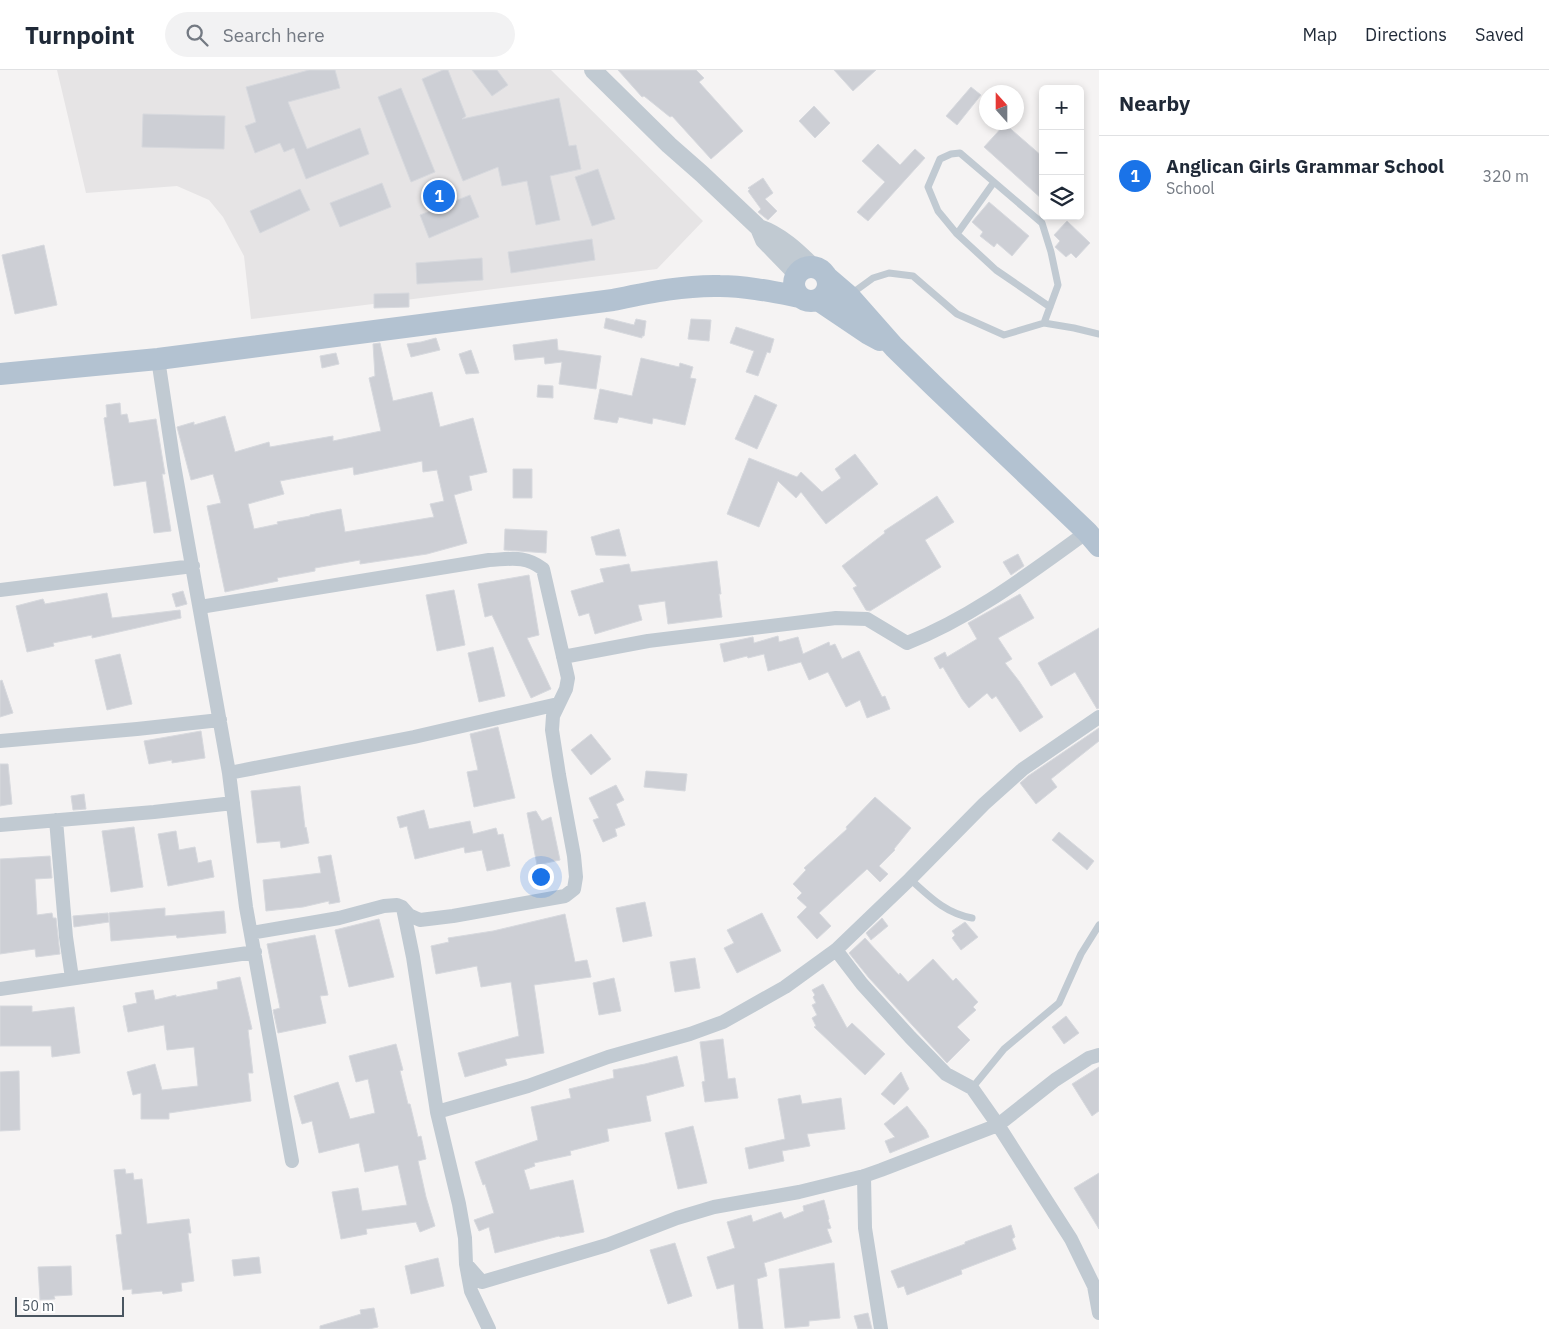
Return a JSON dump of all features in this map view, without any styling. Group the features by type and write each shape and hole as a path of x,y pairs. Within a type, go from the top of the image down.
{"main road":[{"path":"0,374 158,358 603,301 682,288 720,286 740,280 762,278 808,283 849,296 894,347 1093,539"},
{"path":"808,283 867,333 894,347"}],"street":[{"path":"593,70 669,145 759,228 771,232 798,252 808,283"},
{"path":"158,358 174,465 229,773 246,907 292,1161"},
{"path":"562,657 648,641 836,618 867,619 907,643 932,633 1093,539"},
{"path":"200,607 489,560 521,558 534,562 543,569 568,678 566,689 553,716 552,730 574,856 576,877 574,889 565,896 453,916 420,920 409,915 402,907 397,905 384,906 339,918 251,933"},
{"path":"0,590 193,566"},
{"path":"229,773 414,737 558,704"},
{"path":"437,1112 528,1086 608,1057 690,1034 723,1022 785,987 836,950 984,804 1023,769 1099,717"},
{"path":"0,741 220,720"},
{"path":"0,825 154,812 233,803"},
{"path":"56,820 66,937 72,978"},
{"path":"402,907 413,957 437,1112 459,1204 471,1291 489,1329"},
{"path":"836,950 862,984 946,1074 972,1088 1072,1240 1094,1286 1099,1313"},
{"path":"0,989 255,952"},
{"path":"466,1264 482,1282 607,1245 677,1218 714,1207 799,1192 864,1176 998,1125 1055,1080 1089,1058 1099,1055"},
{"path":"864,1176 865,1228 880,1329"}],"lane":[{"path":"1044,323 1050,307 1058,285 1042,223 960,153 951,154 940,159 928,187 938,211 957,234 996,270 1050,307"},
{"path":"957,234 994,182"},
{"path":"849,296 873,278 889,273 913,276 957,314 1004,335 1044,323 1099,334"},
{"path":"910,879 941,906 959,915 972,918"},
{"path":"972,1088 1004,1050 1059,1003 1081,954 1099,924"}],"shaded area":[{"path":"57,70 551,70 703,221 657,269 251,319 244,256 223,217 209,200 177,186 86,193"}],"building":[{"path":"309,70 335,70 340,88 288,102 307,149 360,128 369,154 306,179 294,148 284,152 280,143 255,153 245,126 256,122 246,87"},
{"path":"443,70 448,70 466,116 462,119 559,98 569,146 576,145 581,169 550,176 560,220 536,225 527,181 502,186 498,167 463,181 422,79"},
{"path":"472,70 497,70 508,85 492,96"},
{"path":"618,70 696,70 704,78 699,82 743,131 711,159 672,116 670,117 644,96 642,97"},
{"path":"834,70 876,70 853,91"},
{"path":"971,87 979,93 979,98 957,125 946,116"},
{"path":"401,88 435,172 411,182 378,97"},
{"path":"814,106 830,123 815,138 799,121"},
{"path":"143,114 225,116 224,149 142,147"},
{"path":"1000,130 1012,130 1039,154 1039,196 984,147"},
{"path":"878,144 900,165 915,149 925,158 868,221 857,212 885,182 862,161"},
{"path":"598,169 615,219 592,226 575,177"},
{"path":"763,178 773,193 765,199 777,211 768,220 758,212 761,209 748,191 750,189 748,188"},
{"path":"382,183 391,207 340,227 330,203"},
{"path":"300,189 310,210 260,233 250,211"},
{"path":"470,195 479,217 429,238 420,215"},
{"path":"989,202 1029,236 1012,256 997,243 994,247 980,236 983,232 972,222"},
{"path":"1067,221 1090,243 1076,258 1071,253 1066,257 1055,247 1060,241 1054,235"},
{"path":"592,239 595,260 511,273 508,252"},
{"path":"44,245 57,305 15,314 2,255"},
{"path":"482,258 483,280 417,284 416,263"},
{"path":"409,293 409,307 374,308 374,294"},
{"path":"606,318 634,325 636,319 646,321 644,336 642,338 604,328"},
{"path":"691,319 711,320 709,341 688,339"},
{"path":"736,327 774,339 770,353 767,352 758,376 746,372 754,351 730,343"},
{"path":"436,338 440,350 411,357 407,344"},
{"path":"557,339 558,350 601,356 596,389 559,384 562,362 545,364 544,357 515,360 513,345"},
{"path":"380,343 393,401 432,392 440,427 473,418 487,472 469,476 472,490 454,495 467,543 427,554 360,564 360,560 315,568 315,571 277,578 278,581 225,592 207,506 221,503 213,474 191,480 177,427 194,422 194,425 225,416 235,452 269,442 270,447 333,436 333,441 381,431 369,378 375,376 373,344","holes":["422,461 423,472 437,470 444,501 430,504 434,517 345,532 341,509 277,522 278,524 254,529 248,504 284,494 280,481 353,467 354,475"]},
{"path":"471,350 479,373 466,374 459,354"},
{"path":"336,353 339,364 322,368 320,356"},
{"path":"641,358 679,367 680,363 693,367 690,378 696,379 685,425 653,418 652,424 619,417 617,423 594,419 600,389 632,396"},
{"path":"538,385 553,386 553,398 537,397"},
{"path":"755,395 777,405 757,449 735,439"},
{"path":"120,403 121,415 127,414 129,423 156,419 165,474 162,474 171,531 154,533 146,481 114,486 104,418 107,417 106,405"},
{"path":"855,454 878,484 826,524 801,492 796,498 778,481 759,527 727,514 749,458 797,477 801,472 822,492 841,478 835,469"},
{"path":"513,469 532,469 532,498 513,498"},
{"path":"937,496 954,522 925,540 941,567 870,611 866,610 853,588 857,586 842,566 885,533 884,531"},
{"path":"505,529 547,531 546,553 504,550"},
{"path":"619,529 626,556 596,555 591,537"},
{"path":"1018,554 1024,566 1011,575 1003,562"},
{"path":"717,561 722,617 668,624 665,601 638,605 642,620 595,634 589,613 579,616 571,591 604,582 600,569 629,564 631,572"},
{"path":"529,575 539,635 527,638 551,689 531,698 492,615 485,617 478,584"},
{"path":"454,590 465,645 437,651 426,595"},
{"path":"183,591 187,604 176,607 172,594"},
{"path":"107,593 112,618 180,610 181,618 92,638 92,635 53,643 54,646 27,652 16,606 43,599 45,604"},
{"path":"1020,594 1034,618 998,638 1012,659 1005,663 1043,717 1020,732 996,696 992,699 987,693 969,708 943,667 940,669 934,658 945,652 947,657 977,639 968,623"},
{"path":"1099,628 1099,708 1097,709 1075,672 1051,686 1038,663"},
{"path":"778,636 779,642 798,637 803,654 829,642 830,646 835,644 842,659 859,651 882,697 885,696 890,709 867,718 860,700 846,707 828,672 809,680 801,662 768,671 764,654 724,662 720,644 753,637 754,643"},
{"path":"493,647 505,696 479,702 468,653"},
{"path":"120,654 132,704 107,710 95,660"},
{"path":"2,680 13,713 0,717 0,681"},
{"path":"498,727 515,798 474,807 467,772 478,770 470,734"},
{"path":"1099,728 1099,741 1051,779 1057,787 1036,804 1020,783"},
{"path":"201,731 205,758 172,763 172,760 149,764 144,741"},
{"path":"591,734 611,759 591,775 571,750"},
{"path":"0,764 8,764 12,804 0,806"},
{"path":"646,771 687,774 685,791 644,787"},
{"path":"616,785 624,800 616,804 625,825 615,829 617,836 603,842 593,820 599,818 589,798"},
{"path":"300,786 305,828 309,843 281,848 280,841 257,843 251,791"},
{"path":"84,794 86,809 73,810 71,796"},
{"path":"875,797 911,828 895,850 879,866 888,874 880,882 867,869 819,913 831,926 817,939 797,917 807,907 797,898 802,893 793,884 806,870 804,868 847,829 846,827"},
{"path":"424,810 429,829 470,821 473,834 496,828 498,835 503,834 510,866 487,871 482,850 465,853 464,847 415,859 407,826 400,828 397,817"},
{"path":"536,811 542,821 551,817 560,860 537,865 527,813"},
{"path":"134,827 143,887 111,892 102,831"},
{"path":"176,831 179,850 195,847 198,863 211,860 214,877 168,886 158,834"},
{"path":"1059,832 1094,861 1087,870 1052,840"},
{"path":"331,855 340,902 329,904 329,901 303,907 266,911 263,880 321,873 318,857"},
{"path":"50,856 52,878 35,879 37,915 52,913 53,918 56,918 60,954 36,957 35,949 0,954 0,859"},
{"path":"645,902 652,936 623,942 616,908"},
{"path":"165,908 165,916 224,911 226,933 177,938 176,935 111,941 109,913"},
{"path":"108,913 109,922 74,927 73,916"},
{"path":"762,913 781,951 737,973 724,948 734,943 727,930"},
{"path":"565,914 575,962 587,960 591,977 534,985 544,1053 505,1059 507,1065 465,1077 458,1053 519,1036 511,982 481,987 477,966 436,974 431,946 449,942 448,938 493,931"},
{"path":"882,918 888,926 871,940 866,933"},
{"path":"379,919 394,977 349,987 335,930"},
{"path":"965,922 978,937 961,950 952,938 955,935 952,931"},
{"path":"315,935 328,995 320,996 326,1023 278,1033 273,1010 280,1008 267,944"},
{"path":"865,938 899,975 900,973 908,982 933,959 953,981 956,978 978,1002 973,1007 976,1010 957,1027 970,1040 947,1063 869,978 849,953"},
{"path":"695,958 700,988 675,992 670,962"},
{"path":"240,977 252,1029 248,1030 253,1073 248,1073 251,1101 169,1113 169,1119 141,1119 141,1093 133,1095 127,1072 155,1064 162,1090 198,1086 194,1047 167,1050 164,1025 128,1032 123,1006 137,1003 135,993 153,990 155,1000 176,995 176,997 218,989 217,982"},
{"path":"614,978 621,1011 599,1015 593,983"},
{"path":"823,984 847,1028 852,1023 885,1054 865,1075 814,1027 816,1026 812,1018 817,1015 812,1005 816,1003 812,990"},
{"path":"0,1006 32,1006 32,1012 74,1007 80,1053 52,1057 51,1046 0,1046"},
{"path":"1066,1016 1079,1033 1064,1044 1052,1027"},
{"path":"723,1039 728,1079 735,1078 738,1098 705,1102 702,1082 705,1081 700,1042"},
{"path":"396,1044 403,1070 400,1071 408,1104 410,1104 418,1137 421,1136 426,1159 418,1161 435,1226 420,1232 416,1222 366,1229 367,1234 341,1239 332,1192 358,1188 362,1211 407,1205 398,1165 365,1172 359,1143 319,1153 312,1121 302,1124 294,1096 338,1082 350,1119 375,1113 368,1079 356,1082 349,1056"},
{"path":"677,1056 684,1086 646,1096 651,1121 607,1129 609,1141 570,1151 571,1155 534,1163 535,1166 524,1170 530,1190 573,1180 584,1232 559,1236 495,1253 489,1227 479,1231 474,1220 494,1213 485,1184 483,1185 475,1162 538,1140 531,1107 571,1098 569,1089 614,1078 613,1070"},
{"path":"1099,1067 1099,1111 1092,1116 1072,1084"},
{"path":"19,1071 20,1130 0,1131 0,1072"},
{"path":"901,1072 909,1089 894,1105 881,1094"},
{"path":"800,1095 802,1104 841,1098 845,1129 807,1134 810,1146 782,1151 784,1161 749,1169 745,1148 785,1139 778,1099"},
{"path":"907,1106 926,1130 929,1137 890,1153 885,1141 895,1137 884,1124"},
{"path":"693,1126 707,1183 678,1189 665,1133"},
{"path":"125,1169 126,1174 133,1173 134,1180 142,1179 147,1224 189,1219 191,1233 188,1233 194,1281 181,1283 182,1291 163,1294 162,1291 132,1294 132,1289 123,1290 116,1235 122,1234 114,1170"},
{"path":"1099,1173 1099,1229 1074,1188"},
{"path":"824,1200 831,1228 827,1229 832,1242 764,1263 767,1276 757,1279 763,1329 739,1329 734,1284 717,1289 707,1257 735,1248 727,1222 751,1215 753,1222 781,1212 784,1219 804,1211 803,1206"},
{"path":"1011,1225 1015,1237 1012,1239 1016,1249 961,1270 962,1274 907,1295 904,1286 898,1288 891,1271"},
{"path":"675,1243 692,1296 668,1304 650,1250"},
{"path":"259,1257 261,1273 234,1276 232,1260"},
{"path":"438,1258 444,1286 411,1294 405,1266"},
{"path":"834,1263 840,1318 809,1321 809,1326 785,1328 779,1269"},
{"path":"71,1266 72,1295 54,1296 55,1299 40,1300 38,1267"},
{"path":"374,1308 378,1327 369,1329 320,1329 320,1326 361,1314 360,1310"},
{"path":"868,1313 872,1329 858,1329 854,1316"}],"place":[{"name":"Anglican Girls Grammar School","path":"439,196"}]}
